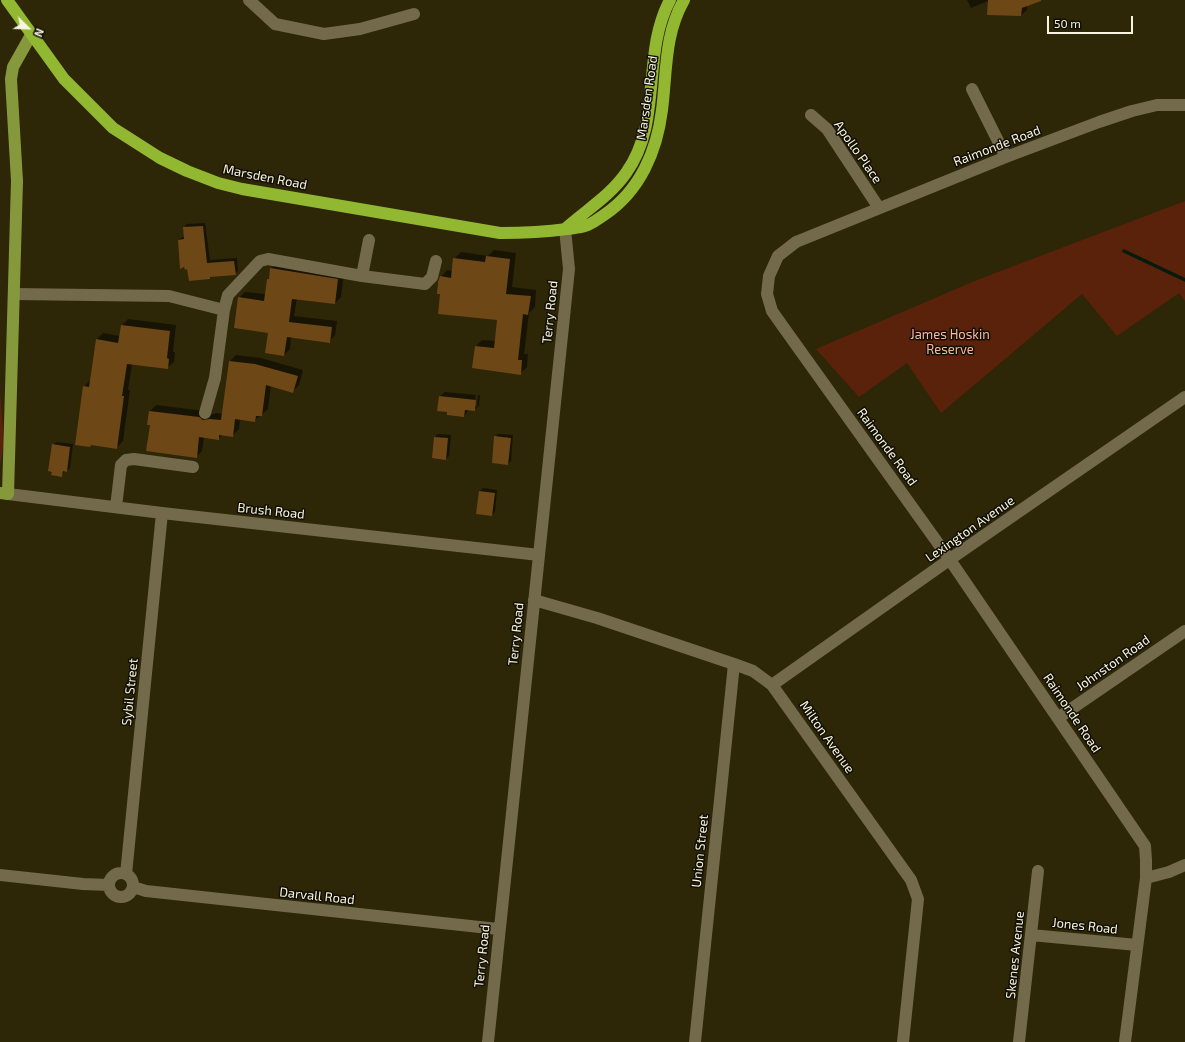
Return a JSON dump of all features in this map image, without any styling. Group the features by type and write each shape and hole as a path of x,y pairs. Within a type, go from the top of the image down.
{"highway":[{"name":"Marsden Road","path":"7,0 64,79 113,128 160,158 187,171 218,183 255,192 500,233 532,233 586,226 608,213 620,203 634,186 646,167 656,144 662,110 666,59 670,38 677,15 684,0"},
{"name":"Marsden Road","path":"566,229 615,188 627,173 644,138 648,118 654,53 659,28 665,9 670,0"}],"main road":[{"path":"4,494 14,294 17,181 11,79 13,67 31,35"}],"street":[{"path":"249,0 275,24 324,34 360,29 414,14"},
{"path":"972,89 1006,157"},
{"name":"Raimonde Road","path":"1125,1042 1146,878 1145,846 950,560 772,310 768,294 769,276 778,256 796,242 1006,157 1099,122 1132,111 1157,105 1185,105"},
{"name":"Apollo Place","path":"811,115 827,129 879,208"},
{"name":"Terry Road","path":"488,1042 498,929 569,269 566,229"},
{"path":"362,276 369,240"},
{"path":"205,412 214,378 224,310 228,295 260,261 268,259 362,276 425,284 432,277 436,261"},
{"path":"14,294 169,296 224,310"},
{"name":"Lexington Avenue","path":"772,685 1185,397"},
{"path":"116,508 121,465 126,460 134,459 193,467"},
{"name":"Brush Road","path":"4,494 116,508 539,555"},
{"name":"Sybil Street","path":"126,874 162,513"},
{"name":"Milton Avenue","path":"534,600 597,618 734,664 753,671 772,685 911,880 918,899 903,1042"},
{"name":"Johnston Road","path":"1058,718 1185,631"},
{"name":"Union Street","path":"695,1042 734,664"},
{"path":"1146,878 1169,872 1185,865"},
{"name":"Skenes Avenue","path":"1019,1042 1038,871"},
{"path":"116,874 126,874 133,880 131,892 122,898 113,894 109,890 109,885 112,877 116,874"},
{"path":"0,875 83,884 109,885"},
{"name":"Darvall Road","path":"133,886 146,891 498,929"},
{"name":"Jones Road","path":"1031,935 1137,945"}],"green space":[{"name":"James Hoskin Reserve","path":"1185,201 1185,301 1179,293 1117,336 1082,294 941,413 907,363 859,397 816,349 977,280"},
{"path":"0,391 4,443 0,465"}],"building":[{"path":"988,0 1041,1 1022,8 1021,16 987,15"},
{"path":"203,226 207,263 234,261 236,275 210,277 210,279 189,281 187,269 185,270 184,267 180,269 178,240 184,239 183,227"},
{"path":"486,256 510,259 506,294 531,296 528,315 523,314 518,360 522,360 521,375 472,368 475,346 494,348 497,320 438,314 440,294 437,294 438,282 440,276 451,278 453,258 485,262"},
{"path":"270,268 338,279 335,304 292,299 289,322 332,327 330,343 287,337 284,356 265,353 268,333 234,328 238,297 264,301"},
{"path":"121,325 170,331 167,358 169,359 168,369 127,364 122,396 124,396 117,449 91,445 90,447 75,445 83,386 89,387 96,339 118,343"},
{"path":"229,361 255,364 298,376 293,393 266,385 262,416 256,416 255,422 235,419 233,437 219,435 219,440 199,437 197,458 146,451 150,425 147,425 149,411 199,417 203,420 221,420"},
{"path":"439,396 476,400 475,411 465,410 464,417 447,415 447,412 437,411"},
{"path":"494,436 511,438 508,465 492,463"},
{"path":"434,437 448,438 446,460 432,458"},
{"path":"52,444 70,447 67,472 63,471 62,477 51,475 52,472 48,471"},
{"path":"479,491 495,493 492,516 476,514"}],"waterway":[{"path":"1124,251 1185,280"}]}
